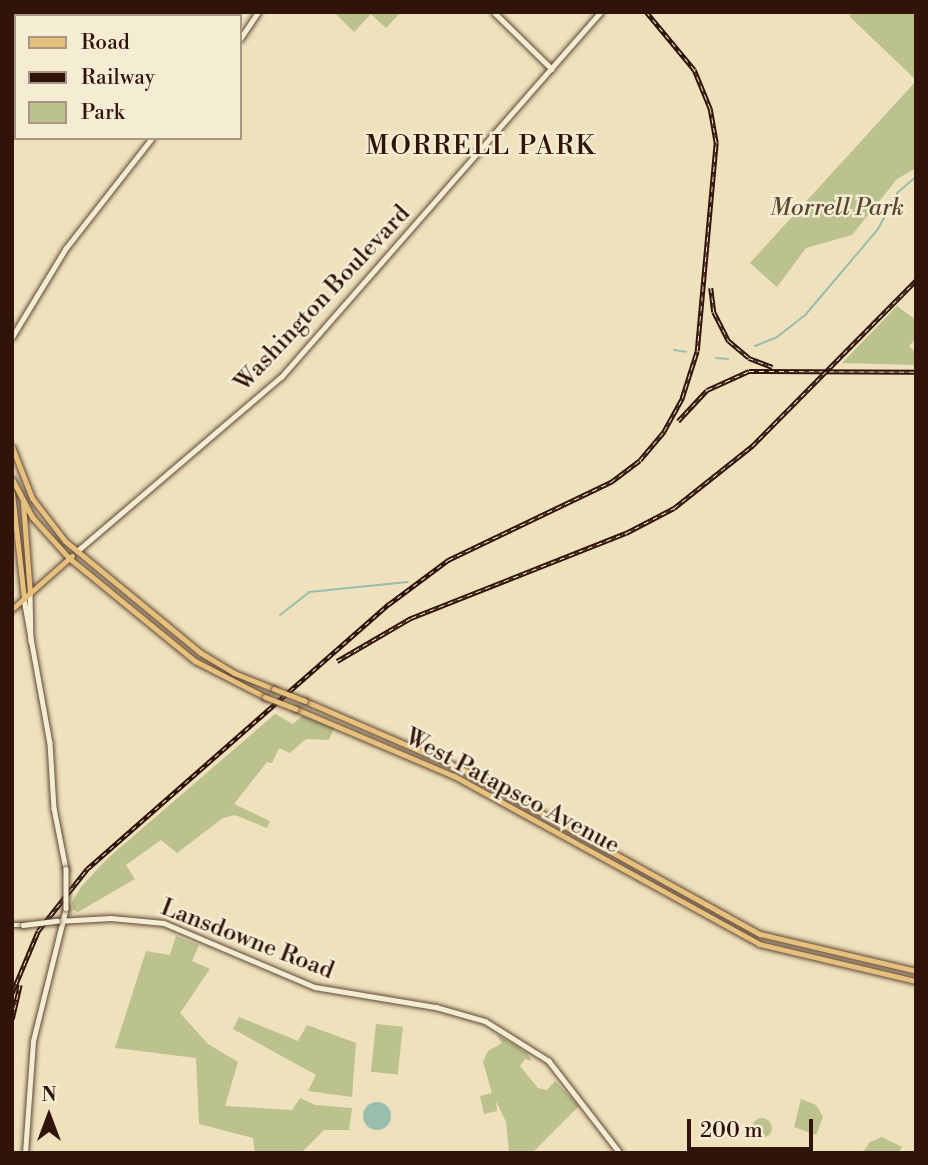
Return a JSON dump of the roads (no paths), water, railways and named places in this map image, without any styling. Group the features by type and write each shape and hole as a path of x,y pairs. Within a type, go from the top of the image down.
{"highway":[{"path":"12,25 13,12"}],"main road":[{"name":"Washington Boulevard","path":"12,609 274,384 600,12"},
{"name":"West Patapsco Avenue","path":"12,447 32,498 77,551 201,653 234,673 460,768 760,934 916,971"},
{"path":"12,479 23,503 30,593"},
{"path":"12,493 24,599"},
{"path":"23,503 32,498"},
{"name":"West Patapsco Avenue","path":"23,503 49,539 69,558 195,661 265,696 454,776 759,944 916,982"}],"street":[{"path":"242,36 258,12"},
{"path":"494,12 552,69"},
{"path":"12,337 66,248 150,140"},
{"path":"30,593 31,649"},
{"path":"24,599 50,743 54,808 66,869 66,921 33,1041 25,1153"},
{"name":"Lansdowne Road","path":"12,925 120,918 164,923 315,987 436,1007 485,1021 549,1061 620,1153"}],"waterway":[{"path":"755,346 777,337 806,314 878,229 898,192 916,177"},
{"path":"674,350 686,352"},
{"path":"716,358 728,359"},
{"path":"280,615 309,592 407,582"}],"railway":[{"path":"12,993 38,931 87,869 389,604 448,560 611,482 640,460 664,431 682,398 697,351 716,143 710,109 694,70 646,12"},
{"path":"337,661 411,618 626,533 674,508 752,446 916,280"},
{"path":"711,288 714,312 729,341 749,358 772,367"},
{"path":"678,421 707,390 749,371 916,372"},
{"path":"12,1019 20,985"}],"district":[{"name":"MORRELL PARK","path":"481,147"}],"park label":[{"name":"Morrell Park","path":"837,209"}]}
